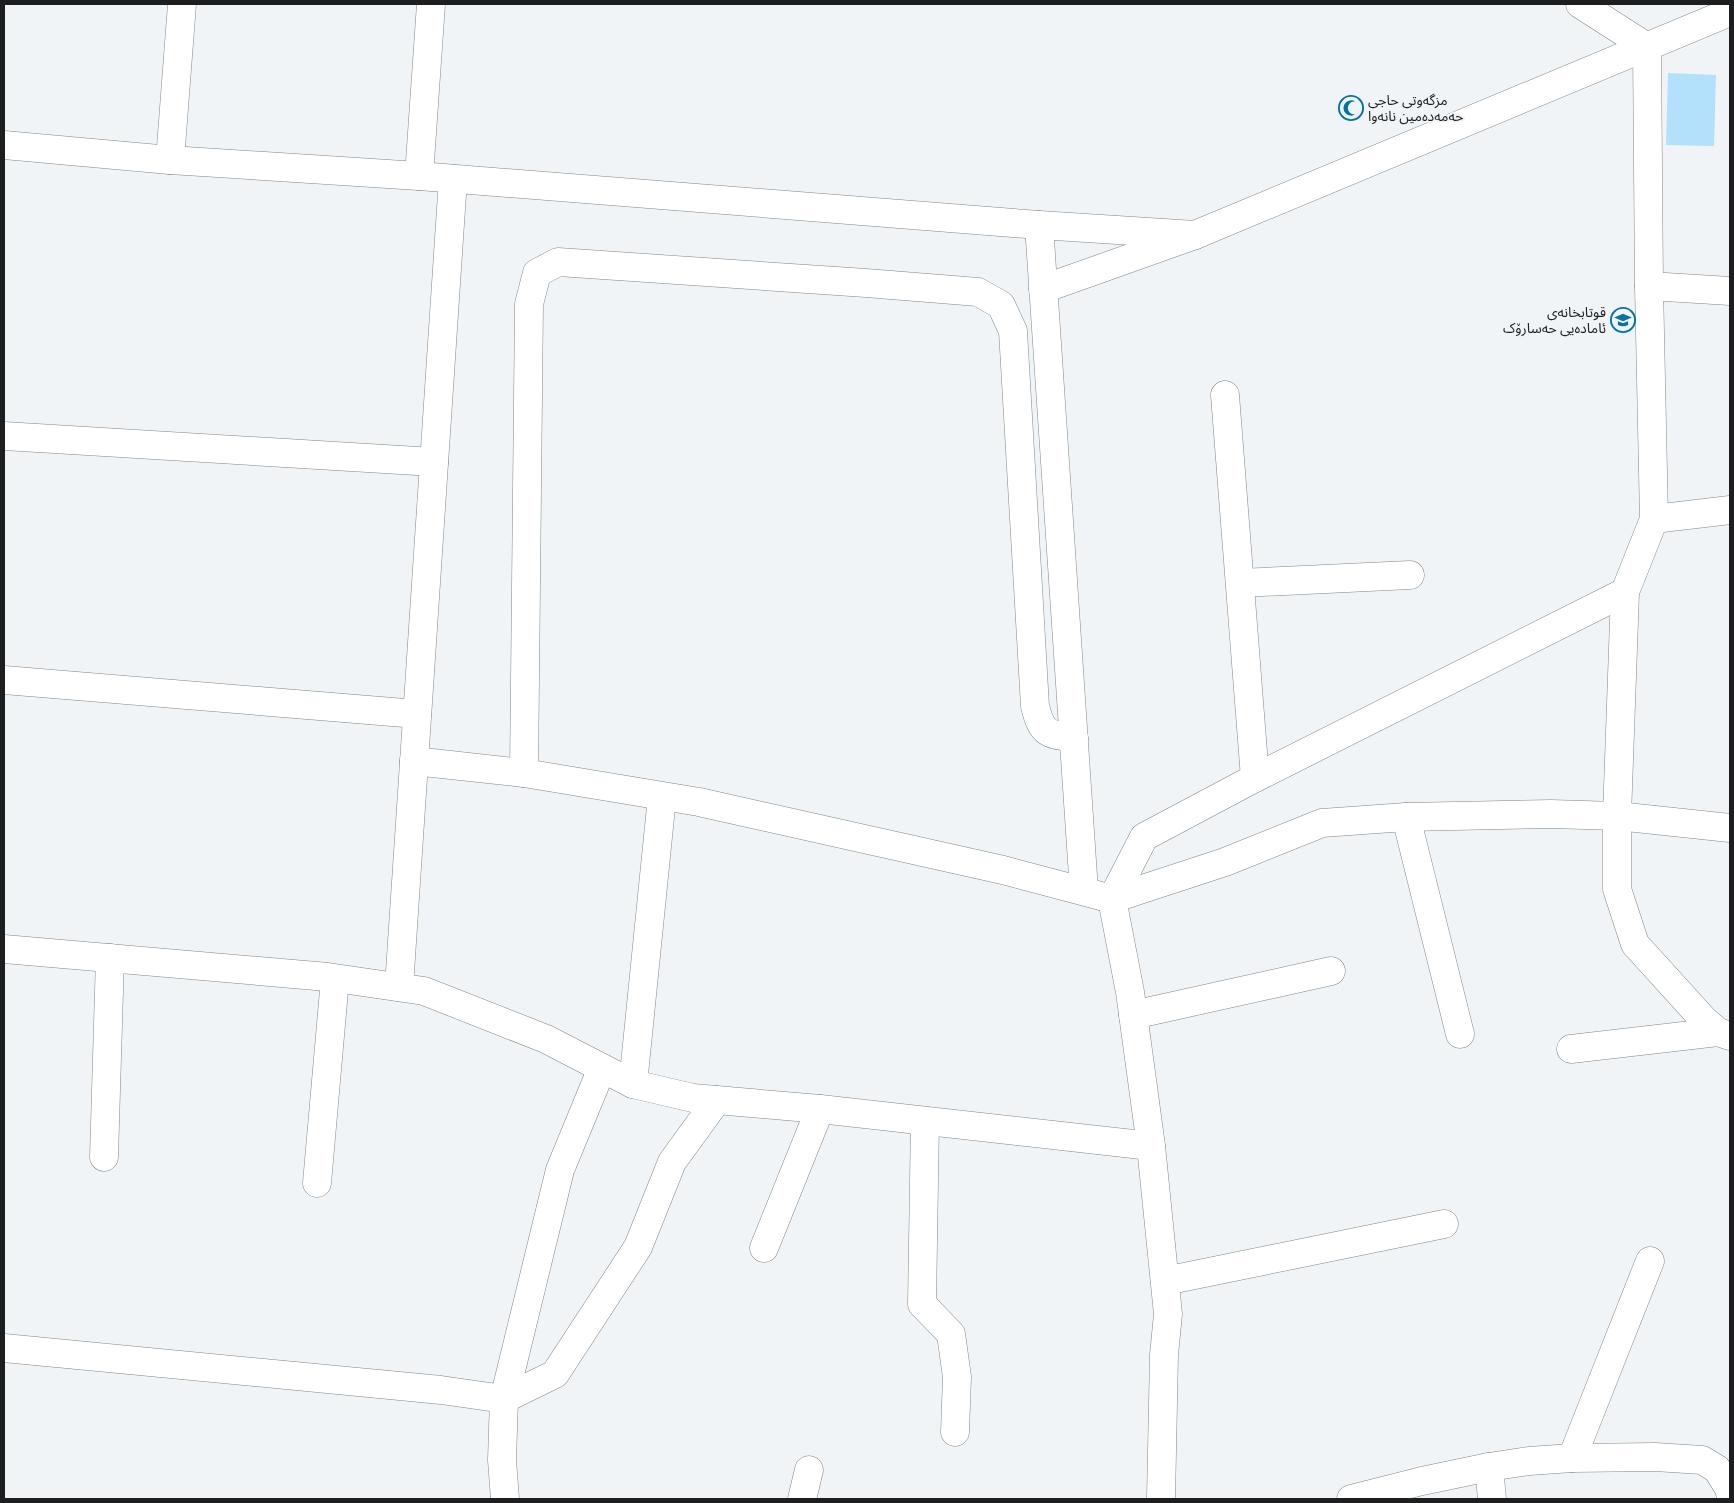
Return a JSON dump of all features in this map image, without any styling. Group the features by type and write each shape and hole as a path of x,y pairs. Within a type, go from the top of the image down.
{"street":[{"path":"170,160 182,4"},
{"path":"419,176 431,4"},
{"path":"1580,4 1647,46"},
{"path":"1044,289 1195,235 1730,12"},
{"path":"1647,46 1649,286 1654,519 1625,592 1617,816 1617,889 1635,944 1704,1020 1724,1034"},
{"path":"4,145 170,160 419,176 1039,225 1195,235"},
{"path":"399,987 452,179"},
{"path":"1039,225 1084,891"},
{"path":"524,773 528,304 537,273 558,262 978,292 1001,305 1013,331 1034,706 1040,724 1051,735 1074,738"},
{"path":"1649,286 1730,291"},
{"path":"1225,394 1255,778"},
{"path":"4,436 434,462"},
{"path":"1654,519 1730,510"},
{"path":"1241,583 1410,575"},
{"path":"1161,1499 1164,1355 1168,1314 1151,1146 1133,1016 1112,898 1144,837 1255,778 1625,592"},
{"path":"4,680 417,714"},
{"path":"414,761 524,773 699,802 1003,870 1112,898 1225,862 1322,823 1406,817 1551,814 1617,816 1730,828"},
{"path":"633,1084 662,797"},
{"path":"1406,817 1460,1034"},
{"path":"4,949 335,978 424,991 546,1039 633,1084 693,1098 820,1109 1151,1146"},
{"path":"104,1157 110,958"},
{"path":"1133,1016 1331,971"},
{"path":"317,1182 335,978"},
{"path":"1571,1049 1724,1034"},
{"path":"505,1499 502,1460 504,1399 560,1170 602,1068"},
{"path":"4,1348 373,1384 504,1399 555,1374 638,1247 672,1162 717,1100"},
{"path":"764,1248 820,1109"},
{"path":"925,1121 922,1304 951,1334 957,1377 955,1432"},
{"path":"1165,1281 1444,1224"},
{"path":"1572,1458 1650,1261"},
{"path":"1351,1499 1489,1467 1529,1461 1572,1458 1656,1457 1702,1460 1717,1469 1730,1494"},
{"path":"1489,1467 1492,1499"},
{"path":"802,1499 809,1470"}],"shaded area":[{"path":"1668,73 1716,75 1714,146 1666,145"}],"place":[{"name":"مزگەوتی حاجی حەمەدەمین نانەوا","path":"1351,108"},
{"name":"قوتابخانەی ئامادەیی حەسارۆک","path":"1623,320"}]}
